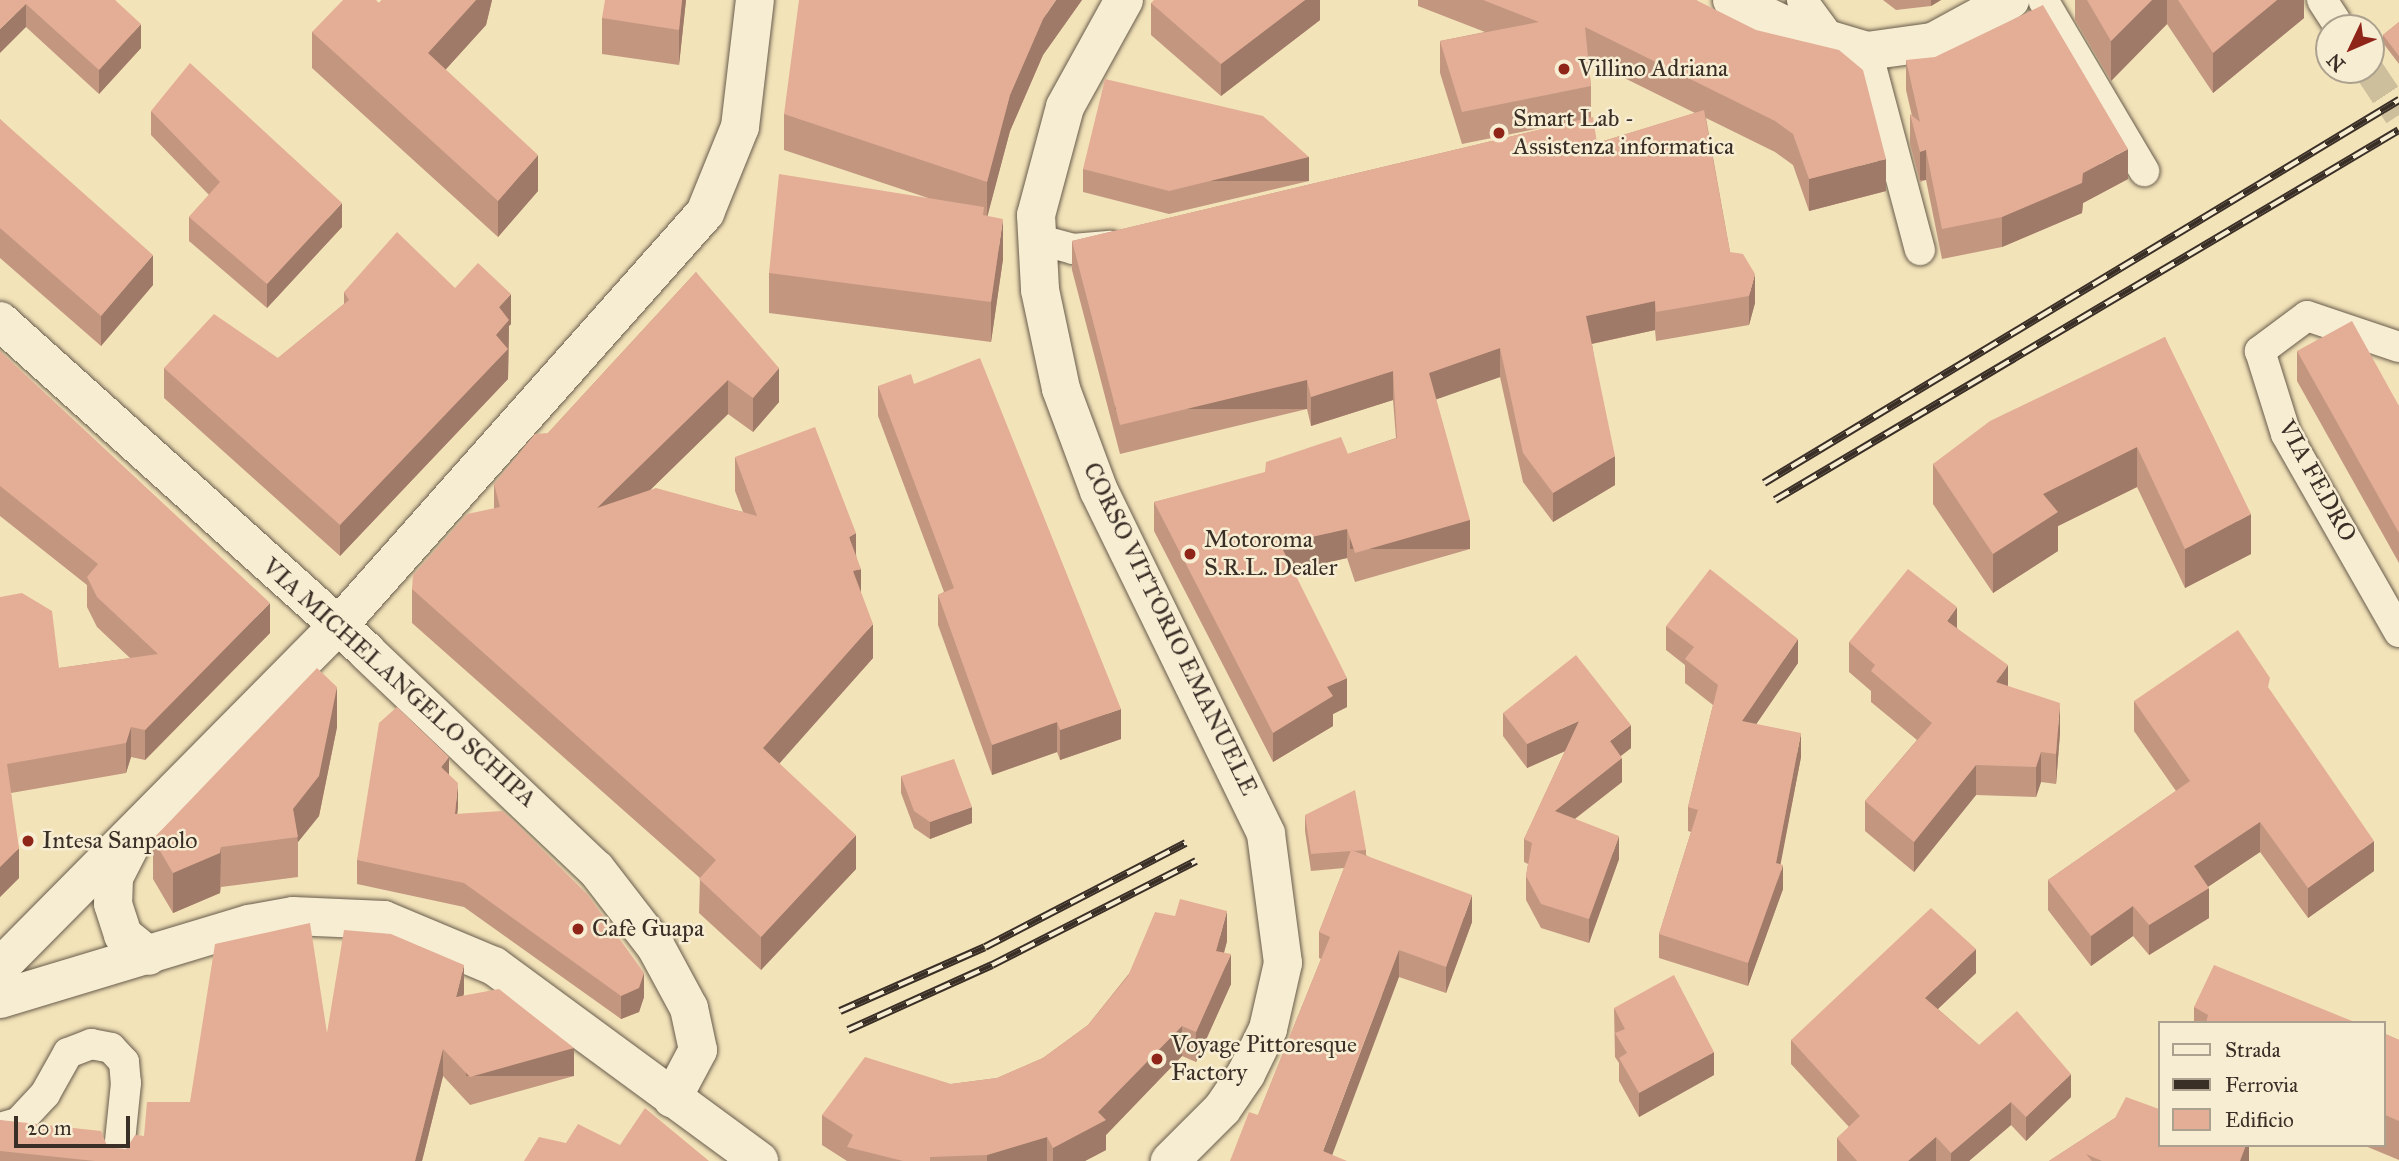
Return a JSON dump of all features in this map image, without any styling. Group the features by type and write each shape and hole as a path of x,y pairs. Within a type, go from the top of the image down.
{"street":[{"path":"0,967 338,626 705,213 740,127 755,0"},
{"name":"CORSO VITTORIO EMANUELE","path":"1124,0 1065,107 1036,215 1036,240 1061,389 1098,491 1247,786 1276,883 1283,963 1268,1029 1222,1110 1170,1161"},
{"path":"1732,0 1849,46 1933,42 2010,0"},
{"path":"1801,0 1849,46 1920,250"},
{"path":"2043,0 2144,171"},
{"path":"1036,240 1095,250 1135,240"},
{"name":"VIA FEDRO","path":"2399,347 2307,316 2260,351 2286,434 2399,632"},
{"name":"VIA MICHELANGELO SCHIPA","path":"0,321 554,824 635,916 677,980 696,1030 693,1069 672,1099"},
{"path":"149,956 123,935 112,893 122,858 156,812"},
{"path":"0,999 293,916 354,916 414,928 494,966 759,1161"},
{"path":"0,1128 27,1114 68,1053 91,1044 111,1048 124,1062 118,1161"}],"building":[{"path":"0,0 115,0 141,24 99,70 26,4 0,29"},
{"path":"343,0 376,0 379,3 382,0 476,0 428,53 538,155 498,201 312,32"},
{"path":"605,0 682,0 679,30 602,18"},
{"path":"799,0 1056,0 1043,19 1010,95 987,182 784,114"},
{"path":"1154,0 1305,0 1221,64 1151,3"},
{"path":"1483,0 1696,0 1756,30 1839,50 1863,70 1886,159 1809,179 1793,134 1775,121 1585,27 1591,86 1462,112 1440,41 1539,22"},
{"path":"2087,0 2152,0 2111,41"},
{"path":"2178,0 2277,0 2213,53"},
{"path":"2043,5 2128,149 2083,173 2082,183 2002,217 1942,229 1926,150 1920,152 1910,114 1920,122 1906,60 1935,57"},
{"path":"2399,22 2399,56 2385,38 2385,33"},
{"path":"190,63 342,203 267,284 189,217 220,182 151,111"},
{"path":"1105,79 1263,116 1309,157 1169,191 1083,169"},
{"path":"1704,110 1730,252 1743,254 1755,274 1749,296 1656,312 1655,301 1586,316 1615,456 1553,493 1523,453 1500,348 1429,373 1470,520 1355,553 1347,529 1280,544 1347,678 1327,687 1333,696 1273,733 1154,502 1265,472 1266,462 1341,437 1348,454 1397,438 1393,371 1311,397 1307,380 1120,425 1072,241 1593,117 1597,143"},
{"path":"0,119 153,255 101,316 0,228"},
{"path":"779,174 984,207 983,215 1003,219 991,302 769,273"},
{"path":"397,232 455,288 478,263 511,294 499,307 509,320 496,335 508,349 340,525 164,368 214,314 278,358 349,300 344,292"},
{"path":"696,272 779,368 753,398 728,380 597,508 656,488 757,516 735,457 815,427 856,533 849,537 861,569 853,571 873,624 763,748 856,835 761,937 699,879 716,860 412,589 413,575 467,514 500,507 494,484 535,434 548,433"},
{"path":"2352,321 2399,406 2399,533 2297,351"},
{"path":"2165,337 2251,514 2185,549 2137,447 2043,494 2058,512 1993,554 1933,464 1990,421"},
{"path":"0,351 270,603 145,730 131,727 126,743 7,764 19,848 0,867 0,597 22,593 52,611 59,668 158,654 97,597 87,577 98,564 0,486"},
{"path":"980,358 1121,709 1060,730 1057,722 992,745 938,595 954,588 878,386 911,374 914,384"},
{"path":"1710,569 1798,639 1742,721 1801,733 1776,863 1783,865 1748,963 1659,934 1698,810 1688,807 1718,685 1685,659 1694,647 1666,626"},
{"path":"1908,569 1957,607 1947,621 2008,665 1996,682 2060,703 2056,754 2041,752 2036,767 1976,765 1914,842 1865,801 1932,723 1871,671 1875,665 1849,642"},
{"path":"2238,630 2270,678 2268,687 2374,841 2308,888 2260,822 2194,866 2209,888 2149,925 2133,906 2091,936 2048,880 2190,781 2134,701"},
{"path":"1576,655 1631,725 1610,741 1622,758 1555,811 1619,836 1589,919 1541,904 1526,876 1532,843 1524,839 1579,721 1527,744 1503,713"},
{"path":"317,668 337,687 319,776 293,809 298,837 221,847 220,853 173,873 153,839"},
{"path":"397,707 449,757 441,767 458,783 455,814 502,811 513,820 588,895 644,973 639,988 621,996 464,883 357,860 379,723"},
{"path":"954,759 972,807 930,822 914,811 901,776"},
{"path":"1355,790 1366,850 1311,854 1305,815"},
{"path":"1351,850 1472,895 1446,967 1399,950 1323,1151 1347,1161 1230,1161 1249,1112 1258,1115 1330,937 1319,932"},
{"path":"1180,899 1227,911 1216,951 1231,954 1196,1032 1182,1026 1098,1112 1106,1120 1053,1148 1047,1137 987,1155 903,1161 847,1147 853,1135 822,1115 865,1057 951,1084 997,1078 1043,1058 1088,1025 1128,976 1155,912 1175,916"},
{"path":"1931,908 1976,949 1925,998 1979,1045 2017,1011 2071,1074 2026,1117 2011,1102 1951,1153 1936,1137 1908,1161 1857,1161 1837,1138 1860,1116 1791,1040"},
{"path":"310,923 327,1033 344,930 391,934 464,965 456,997 499,989 574,1048 470,1077 443,1049 415,1161 95,1161 0,1151 0,1120 101,1131 108,1148 126,1149 135,1135 144,1136 147,1102 190,1102 215,944"},
{"path":"2214,965 2352,1021 2206,1021 2208,1015 2194,1007"},
{"path":"1674,975 1714,1052 1639,1093 1619,1058 1627,1053 1615,1033 1625,1029 1614,1008"},
{"path":"2385,1034 2399,1040 2399,1121 2385,1115"},
{"path":"2126,1097 2158,1109 2158,1147 2245,1147 2240,1161 2102,1161 2086,1154 2092,1161 2049,1161 2115,1118"},
{"path":"645,1108 709,1161 524,1161 539,1137 566,1143 578,1124 620,1145"}],"tunnel":[{"path":"2378,84 2399,115"}],"railway":[{"path":"1764,483 2399,100"},
{"path":"1775,500 2399,130"},
{"path":"840,1011 985,947 1186,843"},
{"path":"848,1030 992,965 1196,861"}],"place":[{"name":"Villino Adriana","path":"1564,69"},
{"name":"Smart Lab - Assistenza informatica","path":"1499,133"},
{"name":"Motoroma S.R.L. Dealer","path":"1190,554"},
{"name":"Intesa Sanpaolo","path":"28,841"},
{"name":"Cafè Guapa","path":"578,929"},
{"name":"Voyage Pittoresque Factory","path":"1157,1059"}]}
